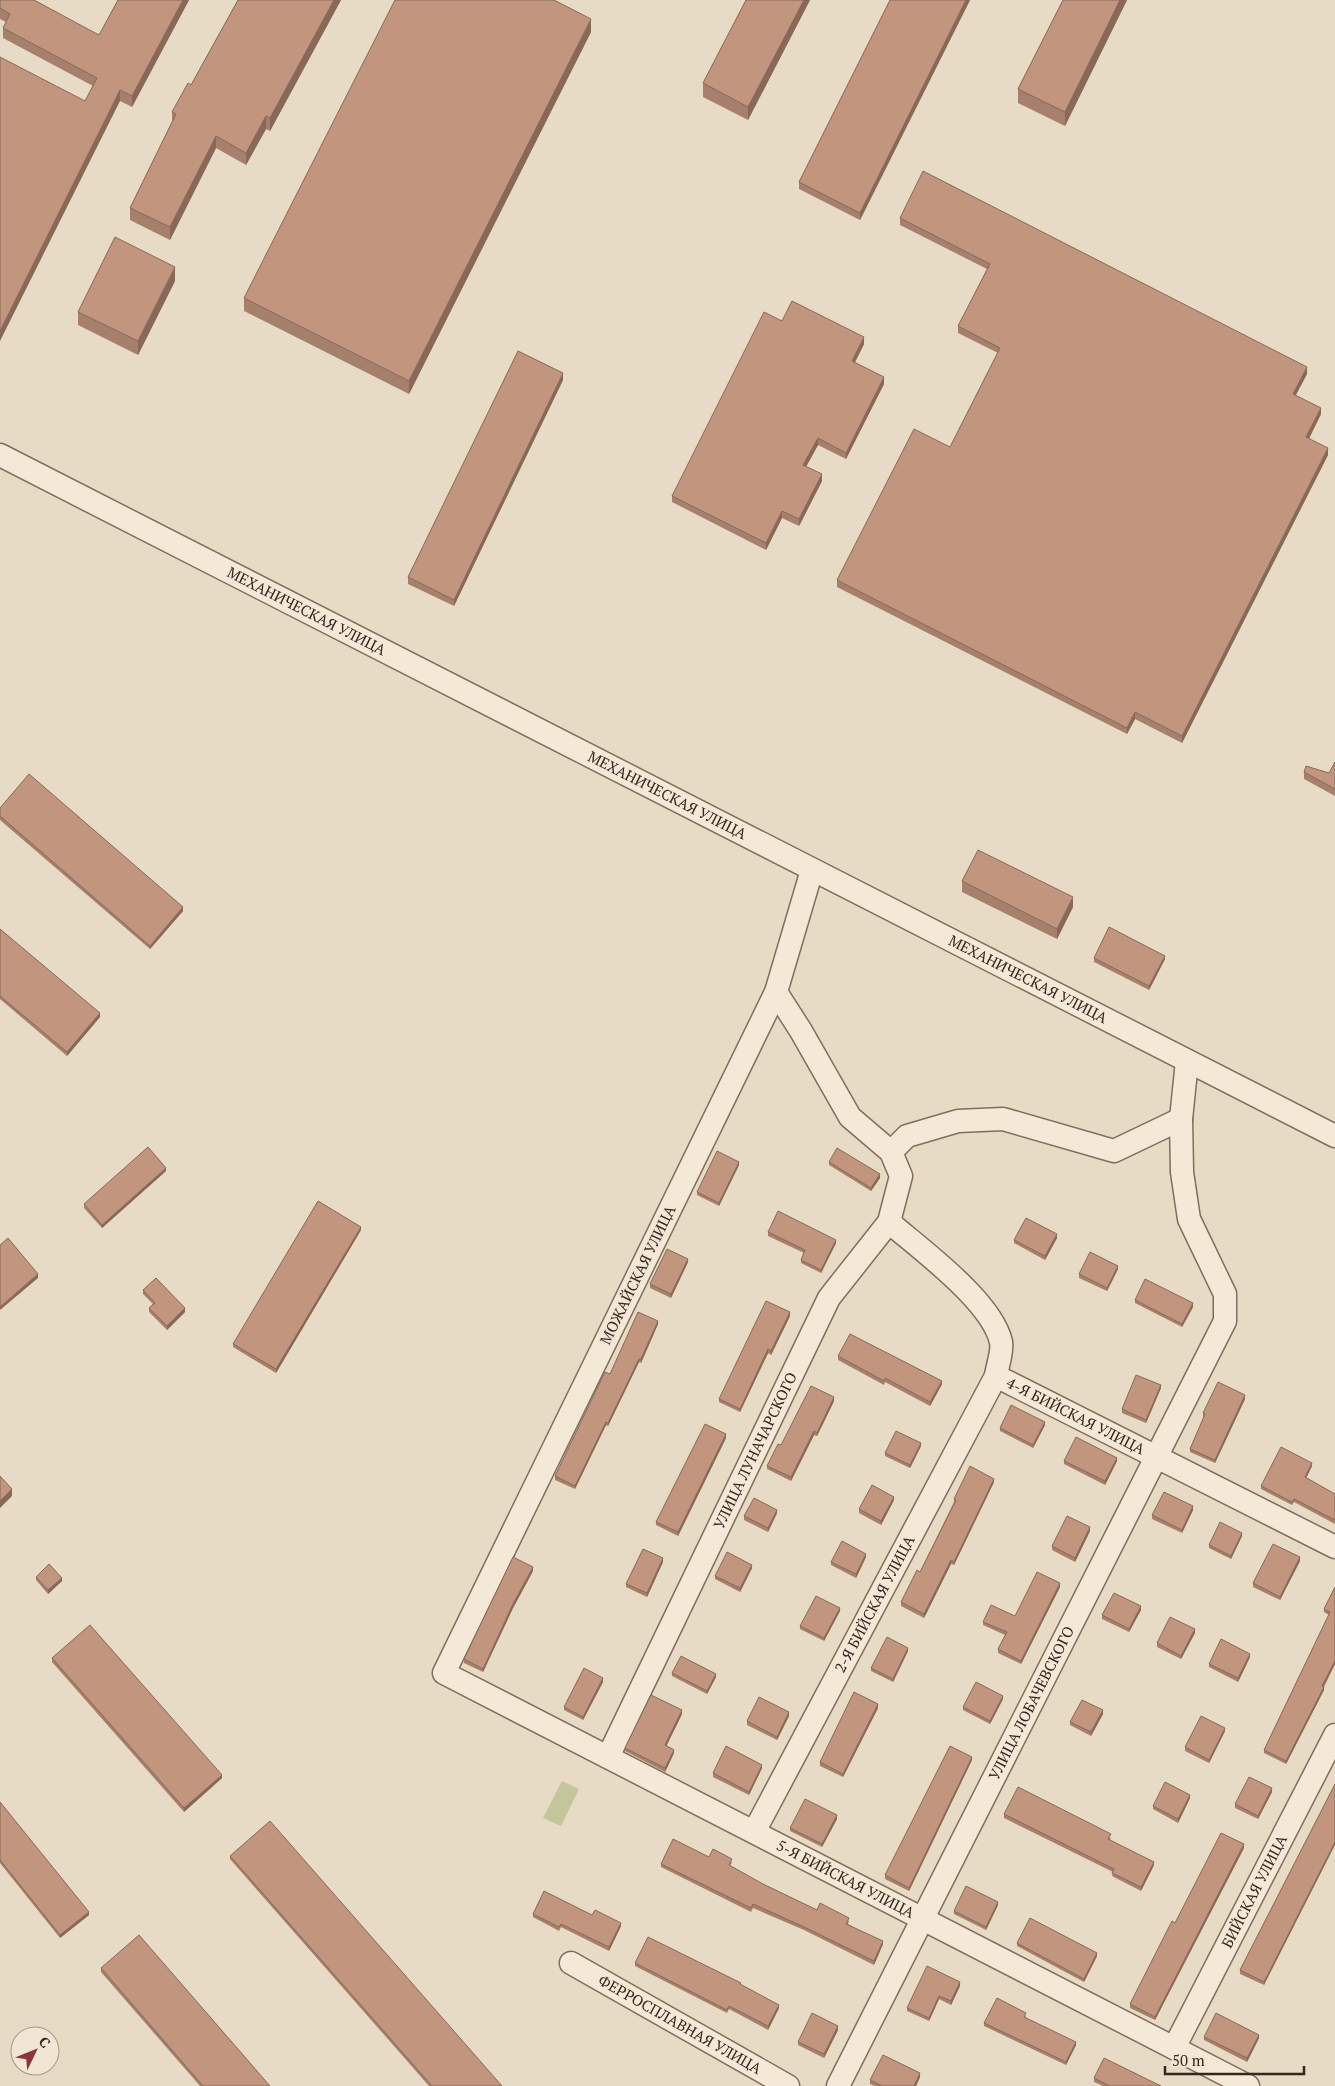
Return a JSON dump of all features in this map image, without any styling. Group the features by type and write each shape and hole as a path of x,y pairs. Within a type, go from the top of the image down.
{"street":[{"name":"МЕХАНИЧЕСКАЯ УЛИЦА","path":"0,455 1335,1136"},
{"name":"МОЖАЙСКАЯ УЛИЦА","path":"444,1673 776,992 812,870"},
{"path":"776,992 801,1031 850,1117 891,1152 907,1136 958,1121 1002,1119 1114,1151 1181,1119 1187,1061"},
{"name":"УЛИЦА ЛОБАЧЕВСКОГО","path":"838,2086 1225,1321 1225,1294 1189,1219 1182,1172 1181,1119"},
{"name":"УЛИЦА ЛУНАЧАРСКОГО","path":"608,1757 829,1298 889,1222 901,1176 891,1152"},
{"name":"4-Я БИЙСКАЯ УЛИЦА","path":"889,1222 966,1289 989,1317 1002,1343 996,1376 1335,1547"},
{"name":"2-Я БИЙСКАЯ УЛИЦА","path":"754,1832 996,1376"},
{"name":"5-Я БИЙСКАЯ УЛИЦА","path":"444,1673 1248,2086"},
{"name":"БИЙСКАЯ УЛИЦА","path":"1174,2048 1335,1735"},
{"name":"ФЕРРОСПЛАВНАЯ УЛИЦА","path":"571,1963 788,2086"}],"green space":[{"path":"562,1781 579,1789 561,1826 543,1818"}],"building":[{"path":"0,0 34,0 99,35 118,0 183,0 132,96 120,90 0,331 0,57 85,101 97,78 3,28 10,14 0,8"},
{"path":"238,0 334,0 270,118 266,116 246,153 216,136 170,227 130,208 176,114 172,112 188,83 191,85"},
{"path":"395,0 554,0 591,19 409,381 244,298"},
{"path":"746,0 804,0 748,107 703,83"},
{"path":"890,0 966,0 860,213 799,182"},
{"path":"1063,0 1120,0 1065,112 1018,89"},
{"path":"923,171 1307,367 1293,394 1321,408 1306,437 1328,448 1182,736 1135,712 1127,728 837,580 914,429 950,447 1000,348 958,326 990,264 900,218"},
{"path":"115,237 175,267 138,341 78,312"},
{"path":"792,301 864,337 852,361 884,377 846,453 818,438 803,465 822,474 799,519 782,511 766,543 672,496 764,312 782,321"},
{"path":"518,351 563,373 454,600 408,577"},
{"path":"1335,762 1335,789 1304,772 1306,766 1329,773"},
{"path":"29,774 183,907 150,946 0,816 0,808"},
{"path":"978,850 1073,897 1057,929 962,881"},
{"path":"1109,927 1165,956 1149,986 1094,958"},
{"path":"0,929 100,1013 67,1052 0,996"},
{"path":"148,1147 166,1168 102,1225 84,1204"},
{"path":"837,1148 880,1174 871,1188 829,1162"},
{"path":"717,1151 739,1162 719,1203 697,1192"},
{"path":"318,1201 361,1227 276,1369 233,1344"},
{"path":"778,1211 836,1240 821,1270 801,1260 805,1250 768,1232"},
{"path":"1026,1218 1057,1234 1045,1256 1014,1240"},
{"path":"8,1238 38,1274 0,1307 0,1245"},
{"path":"667,1249 688,1259 671,1294 650,1284"},
{"path":"1090,1252 1118,1266 1107,1288 1079,1274"},
{"path":"156,1278 185,1308 167,1326 149,1308 155,1303 143,1290"},
{"path":"1145,1279 1193,1303 1182,1324 1135,1300"},
{"path":"766,1301 790,1312 771,1351 768,1349 740,1409 719,1399"},
{"path":"638,1312 658,1321 641,1359 639,1359 608,1423 606,1422 575,1486 555,1476 605,1372 610,1374"},
{"path":"850,1334 942,1381 930,1402 885,1378 884,1381 838,1356"},
{"path":"1136,1375 1161,1385 1146,1420 1122,1409"},
{"path":"1218,1382 1245,1395 1215,1460 1190,1449 1205,1414 1203,1413"},
{"path":"811,1386 834,1397 817,1433 814,1431 791,1477 767,1466 778,1444 781,1445"},
{"path":"1011,1405 1045,1422 1033,1445 1000,1428"},
{"path":"705,1424 726,1434 678,1532 656,1522"},
{"path":"896,1431 921,1443 910,1465 885,1453"},
{"path":"1076,1437 1117,1458 1105,1481 1064,1461"},
{"path":"1281,1447 1312,1463 1305,1477 1335,1494 1335,1520 1294,1499 1292,1502 1261,1486"},
{"path":"970,1466 994,1479 954,1562 951,1560 924,1614 901,1602 917,1570 920,1572 956,1500 954,1499"},
{"path":"0,1476 12,1489 0,1501"},
{"path":"872,1485 894,1497 881,1521 859,1509"},
{"path":"1164,1492 1193,1506 1182,1530 1152,1515"},
{"path":"754,1498 777,1510 768,1528 744,1516"},
{"path":"1067,1516 1090,1527 1075,1558 1052,1546"},
{"path":"1220,1522 1242,1533 1231,1556 1209,1545"},
{"path":"842,1541 866,1554 856,1574 831,1562"},
{"path":"1273,1544 1300,1557 1280,1597 1253,1583"},
{"path":"643,1549 663,1558 647,1593 626,1584"},
{"path":"727,1552 752,1565 740,1588 715,1576"},
{"path":"513,1557 533,1567 513,1604 483,1669 464,1659"},
{"path":"49,1564 62,1578 48,1590 36,1577"},
{"path":"1037,1572 1060,1583 1021,1661 998,1649 1007,1632 983,1622 991,1605 1015,1616"},
{"path":"1335,1587 1335,1661 1322,1686 1324,1687 1286,1761 1264,1750 1330,1612 1324,1609"},
{"path":"1114,1593 1141,1606 1129,1629 1102,1615"},
{"path":"816,1596 840,1608 824,1638 800,1626"},
{"path":"1170,1617 1195,1629 1181,1656 1157,1643"},
{"path":"90,1625 222,1775 184,1808 52,1658"},
{"path":"887,1637 908,1648 893,1679 871,1668"},
{"path":"1221,1639 1250,1654 1238,1678 1209,1664"},
{"path":"681,1656 716,1674 707,1691 672,1673"},
{"path":"584,1668 603,1678 583,1717 564,1707"},
{"path":"976,1682 1003,1696 990,1721 963,1707"},
{"path":"854,1692 878,1704 843,1774 820,1762"},
{"path":"651,1695 682,1710 665,1745 674,1750 665,1768 625,1748"},
{"path":"759,1697 789,1712 777,1737 747,1721"},
{"path":"1082,1700 1103,1710 1091,1732 1070,1722"},
{"path":"1201,1716 1225,1728 1209,1760 1185,1747"},
{"path":"726,1746 762,1765 749,1792 713,1773"},
{"path":"950,1746 972,1757 909,1888 885,1875"},
{"path":"1249,1777 1272,1788 1258,1816 1235,1804"},
{"path":"1165,1782 1190,1795 1178,1819 1153,1806"},
{"path":"1335,1784 1335,1842 1264,1982 1240,1970"},
{"path":"1018,1787 1111,1834 1108,1839 1154,1862 1141,1887 1112,1873 1114,1869 1004,1814"},
{"path":"805,1799 837,1815 822,1844 790,1828"},
{"path":"0,1802 89,1912 60,1935 0,1860"},
{"path":"270,1821 502,2086 432,2086 230,1856"},
{"path":"1221,1833 1244,1844 1155,2017 1130,2004 1172,1921 1175,1923"},
{"path":"673,1839 709,1857 713,1849 732,1859 729,1865 763,1884 817,1910 820,1903 849,1918 846,1924 883,1941 874,1961 753,1904 751,1908 661,1864"},
{"path":"966,1886 998,1902 986,1927 954,1911"},
{"path":"544,1891 592,1915 595,1910 621,1923 609,1947 561,1924 559,1927 533,1914"},
{"path":"1030,1918 1097,1953 1084,1979 1017,1943"},
{"path":"139,1935 270,2086 203,2086 101,1968"},
{"path":"648,1937 741,1983 779,2005 768,2026 729,2006 727,2010 635,1963"},
{"path":"927,1966 960,1982 951,2001 939,1996 929,2018 907,2008"},
{"path":"997,1998 1026,2013 1024,2017 1076,2042 1066,2062 984,2023"},
{"path":"812,2013 838,2026 824,2054 798,2042"},
{"path":"1216,2013 1259,2035 1247,2058 1204,2037"},
{"path":"883,2055 920,2073 914,2086 882,2086 870,2080"},
{"path":"1104,2058 1161,2086 1110,2086 1094,2078"}]}
